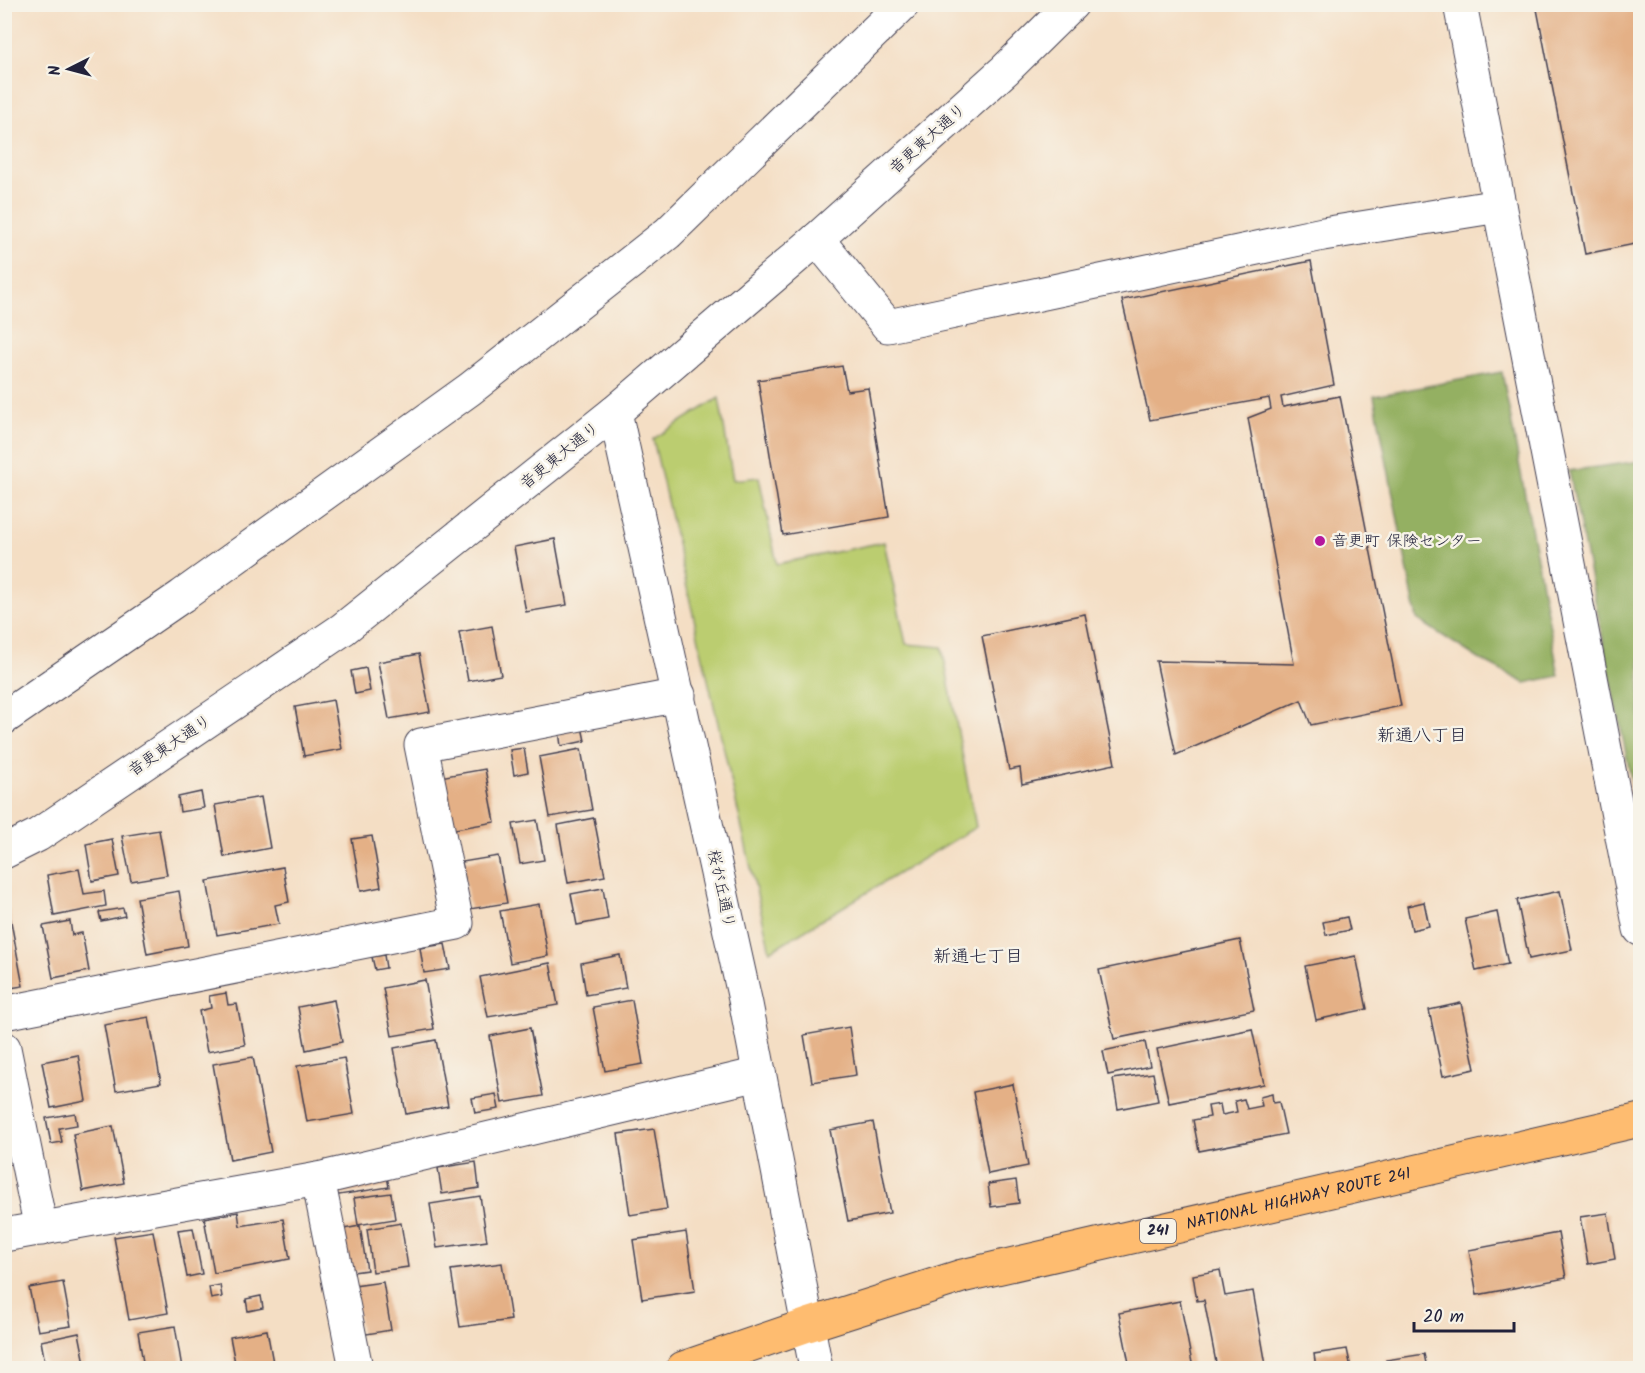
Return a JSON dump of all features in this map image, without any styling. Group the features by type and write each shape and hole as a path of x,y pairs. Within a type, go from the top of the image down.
{"highway":[{"name":"NATIONAL HIGHWAY ROUTE 241","path":"683,1368 807,1325 962,1276 1641,1120"}],"street":[{"path":"4,718 47,686 182,596 470,390 668,233 903,4"},
{"name":"音更東大通り","path":"4,852 48,828 343,629 615,412 817,239 1005,70 1072,4"},
{"path":"1460,4 1641,929"},
{"path":"817,239 888,326 1323,234 1499,206"},
{"name":"桜が丘通り","path":"615,412 746,1004 794,1243 816,1368"},
{"path":"4,1013 457,924 421,745 679,694"},
{"path":"4,1048 40,1229"},
{"path":"4,1235 318,1179 759,1074"},
{"path":"318,1179 356,1368"}],"green space":[{"path":"1502,372 1559,676 1525,683 1479,659 1417,619 1374,396"},
{"path":"719,398 733,480 759,477 777,564 884,542 906,644 942,647 976,827 770,951 653,439"},
{"path":"1640,461 1640,823 1569,471"}],"building":[{"path":"1536,4 1640,4 1640,243 1585,254"},
{"name":"音更町 保険センター","path":"1311,261 1334,385 1281,397 1283,407 1340,396 1401,706 1311,725 1301,700 1176,755 1156,661 1294,664 1248,418 1271,409 1269,398 1150,420 1122,300"},
{"path":"842,366 847,391 868,388 889,517 783,535 758,380"},
{"path":"555,539 567,605 526,612 514,547"},
{"path":"1085,614 1115,764 1022,784 1020,768 1009,770 982,636"},
{"path":"492,626 501,675 468,681 459,632"},
{"path":"419,654 430,712 389,719 378,662"},
{"path":"366,668 370,691 355,694 351,671"},
{"path":"333,700 342,749 304,756 295,707"},
{"path":"582,727 585,741 561,746 559,731"},
{"path":"524,748 528,772 514,775 510,750"},
{"path":"581,749 592,810 550,817 539,757"},
{"path":"485,769 495,822 444,831 434,778"},
{"path":"201,792 204,808 180,812 178,797"},
{"path":"261,797 270,848 224,857 215,805"},
{"path":"594,818 605,876 568,883 558,825"},
{"path":"537,820 544,860 520,864 513,824"},
{"path":"159,830 167,875 131,881 122,836"},
{"path":"372,836 381,887 361,891 352,839"},
{"path":"112,839 119,876 92,881 86,844"},
{"path":"498,856 507,903 470,909 462,862"},
{"path":"283,867 289,902 275,905 279,924 217,935 207,881"},
{"path":"79,869 84,894 104,891 106,906 54,916 47,875"},
{"path":"603,888 608,919 577,925 571,894"},
{"path":"179,891 188,946 147,954 137,898"},
{"path":"1560,891 1572,950 1529,959 1517,900"},
{"path":"1424,902 1429,926 1412,930 1407,906"},
{"path":"539,904 548,956 510,963 500,911"},
{"path":"123,908 125,916 101,921 99,912"},
{"path":"4,911 9,911 23,986 4,989"},
{"path":"1497,912 1508,964 1476,971 1465,919"},
{"path":"1347,917 1350,930 1326,935 1323,922"},
{"path":"70,921 72,935 82,933 89,971 53,978 43,926"},
{"path":"1240,940 1254,1010 1114,1039 1099,970"},
{"path":"445,944 450,969 424,973 420,948"},
{"path":"384,955 386,968 375,970 372,957"},
{"path":"620,955 626,988 586,995 581,963"},
{"path":"1356,956 1367,1009 1316,1020 1305,966"},
{"path":"550,963 558,1005 488,1017 480,977"},
{"path":"425,980 434,1029 392,1036 383,988"},
{"path":"226,993 228,1005 237,1004 245,1045 207,1052 199,1011 211,1008 209,996"},
{"path":"334,1000 342,1042 306,1050 298,1007"},
{"path":"632,1000 643,1064 605,1071 593,1007"},
{"path":"1461,1003 1475,1069 1443,1076 1429,1010"},
{"path":"149,1017 161,1083 116,1091 104,1025"},
{"path":"849,1027 856,1075 812,1082 804,1035"},
{"path":"530,1028 543,1096 502,1103 490,1036"},
{"path":"1252,1029 1264,1084 1169,1103 1157,1049"},
{"path":"436,1040 448,1106 406,1114 394,1048"},
{"path":"1145,1042 1150,1066 1108,1075 1103,1051"},
{"path":"78,1055 86,1101 51,1108 42,1062"},
{"path":"253,1057 271,1152 230,1160 213,1064"},
{"path":"344,1058 354,1114 307,1122 297,1066"},
{"path":"1153,1073 1158,1101 1118,1109 1113,1079"},
{"path":"1013,1084 1028,1166 988,1174 973,1092"},
{"path":"496,1094 499,1109 475,1113 472,1098"},
{"path":"1272,1094 1273,1103 1279,1102 1286,1134 1199,1151 1193,1120 1210,1117 1208,1106 1220,1104 1222,1115 1237,1112 1235,1101 1244,1099 1247,1109 1262,1106 1260,1097"},
{"path":"75,1113 77,1125 59,1128 62,1142 51,1144 46,1118"},
{"path":"873,1122 890,1213 848,1221 830,1130"},
{"path":"113,1126 124,1183 83,1191 73,1134"},
{"path":"654,1129 667,1209 630,1215 618,1134"},
{"path":"476,1162 479,1188 442,1194 438,1168"},
{"path":"386,1171 389,1187 327,1197 325,1181"},
{"path":"1016,1180 1019,1203 991,1207 988,1184"},
{"path":"391,1193 395,1219 358,1225 354,1198"},
{"path":"480,1196 487,1241 437,1248 430,1204"},
{"path":"238,1212 240,1226 283,1219 290,1259 214,1273 204,1218"},
{"path":"1608,1213 1615,1259 1588,1264 1580,1217"},
{"path":"401,1223 408,1267 373,1272 367,1229"},
{"path":"360,1226 367,1270 339,1274 333,1231"},
{"path":"193,1228 202,1274 187,1277 178,1230"},
{"path":"153,1231 168,1313 129,1320 114,1237"},
{"path":"686,1232 695,1291 642,1299 633,1240"},
{"path":"1558,1233 1566,1278 1477,1295 1469,1250"},
{"path":"502,1263 511,1320 460,1327 451,1270"},
{"path":"1220,1270 1225,1296 1253,1291 1266,1365 1217,1368 1204,1300 1197,1301 1193,1275"},
{"path":"63,1282 71,1326 38,1331 29,1288"},
{"path":"383,1282 391,1330 361,1335 354,1286"},
{"path":"220,1285 222,1297 211,1299 209,1287"},
{"path":"261,1296 263,1308 248,1311 246,1299"},
{"path":"1180,1301 1193,1368 1130,1368 1119,1313"},
{"path":"175,1326 182,1368 144,1368 138,1332"},
{"path":"267,1330 274,1368 236,1368 230,1337"},
{"path":"79,1333 86,1368 46,1368 41,1341"},
{"path":"1347,1349 1351,1368 1316,1368 1314,1354"},
{"path":"1424,1354 1427,1368 1388,1368 1386,1360"}],"place":[{"name":"音更町 保険センター","path":"1320,541"}],"district":[{"name":"新通八丁目","path":"1422,736"},
{"name":"新通七丁目","path":"978,957"}]}
